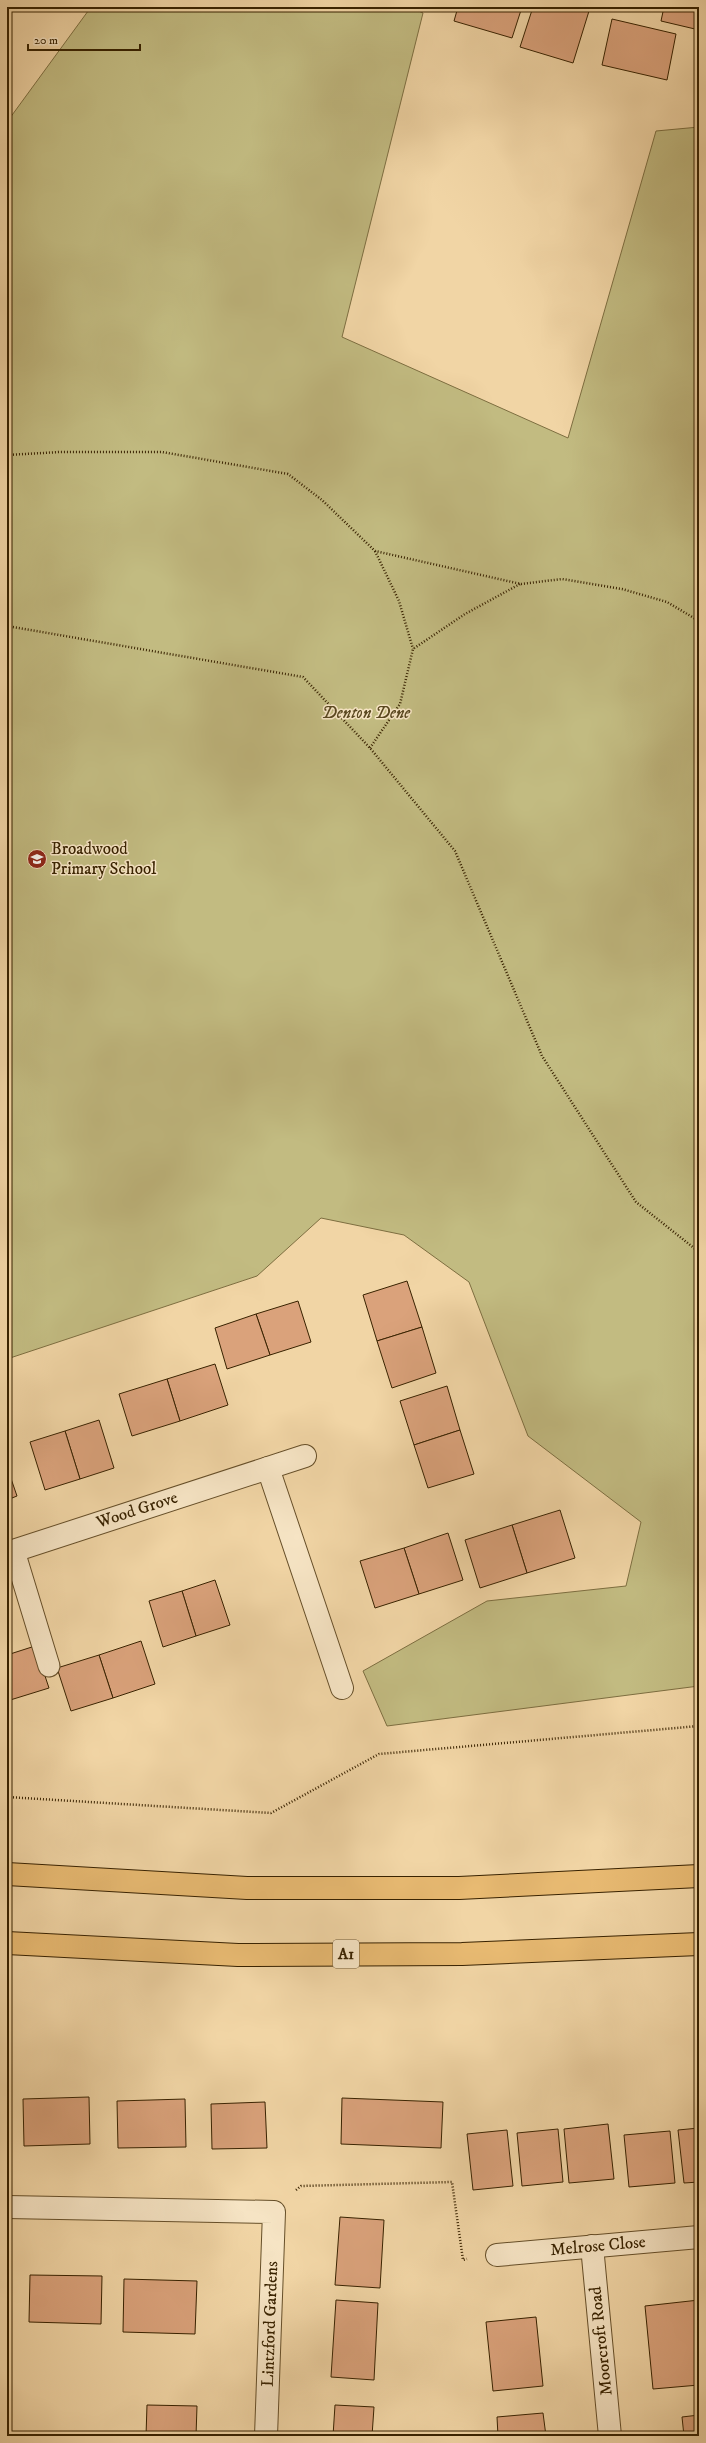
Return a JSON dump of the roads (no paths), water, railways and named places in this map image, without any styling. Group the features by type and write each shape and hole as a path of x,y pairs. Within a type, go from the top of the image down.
{"highway":[{"path":"7,1874 247,1888 459,1888 699,1876"},
{"name":"A1","path":"7,1943 238,1954 462,1954 694,1945"}],"street":[{"name":"Wood Grove","path":"10,1552 305,1456"},
{"path":"268,1468 342,1688"},
{"name":"Lintzford Gardens","path":"7,2207 274,2212 266,2436"},
{"name":"Melrose Close","path":"497,2255 699,2237"},
{"name":"Moorcroft Road","path":"592,2246 610,2436"}],"lane":[{"path":"10,1552 49,1666"}],"place":[{"name":"Broadwood Primary School","path":"37,859"}],"park label":[{"name":"Denton Dene","path":"366,713"}]}
